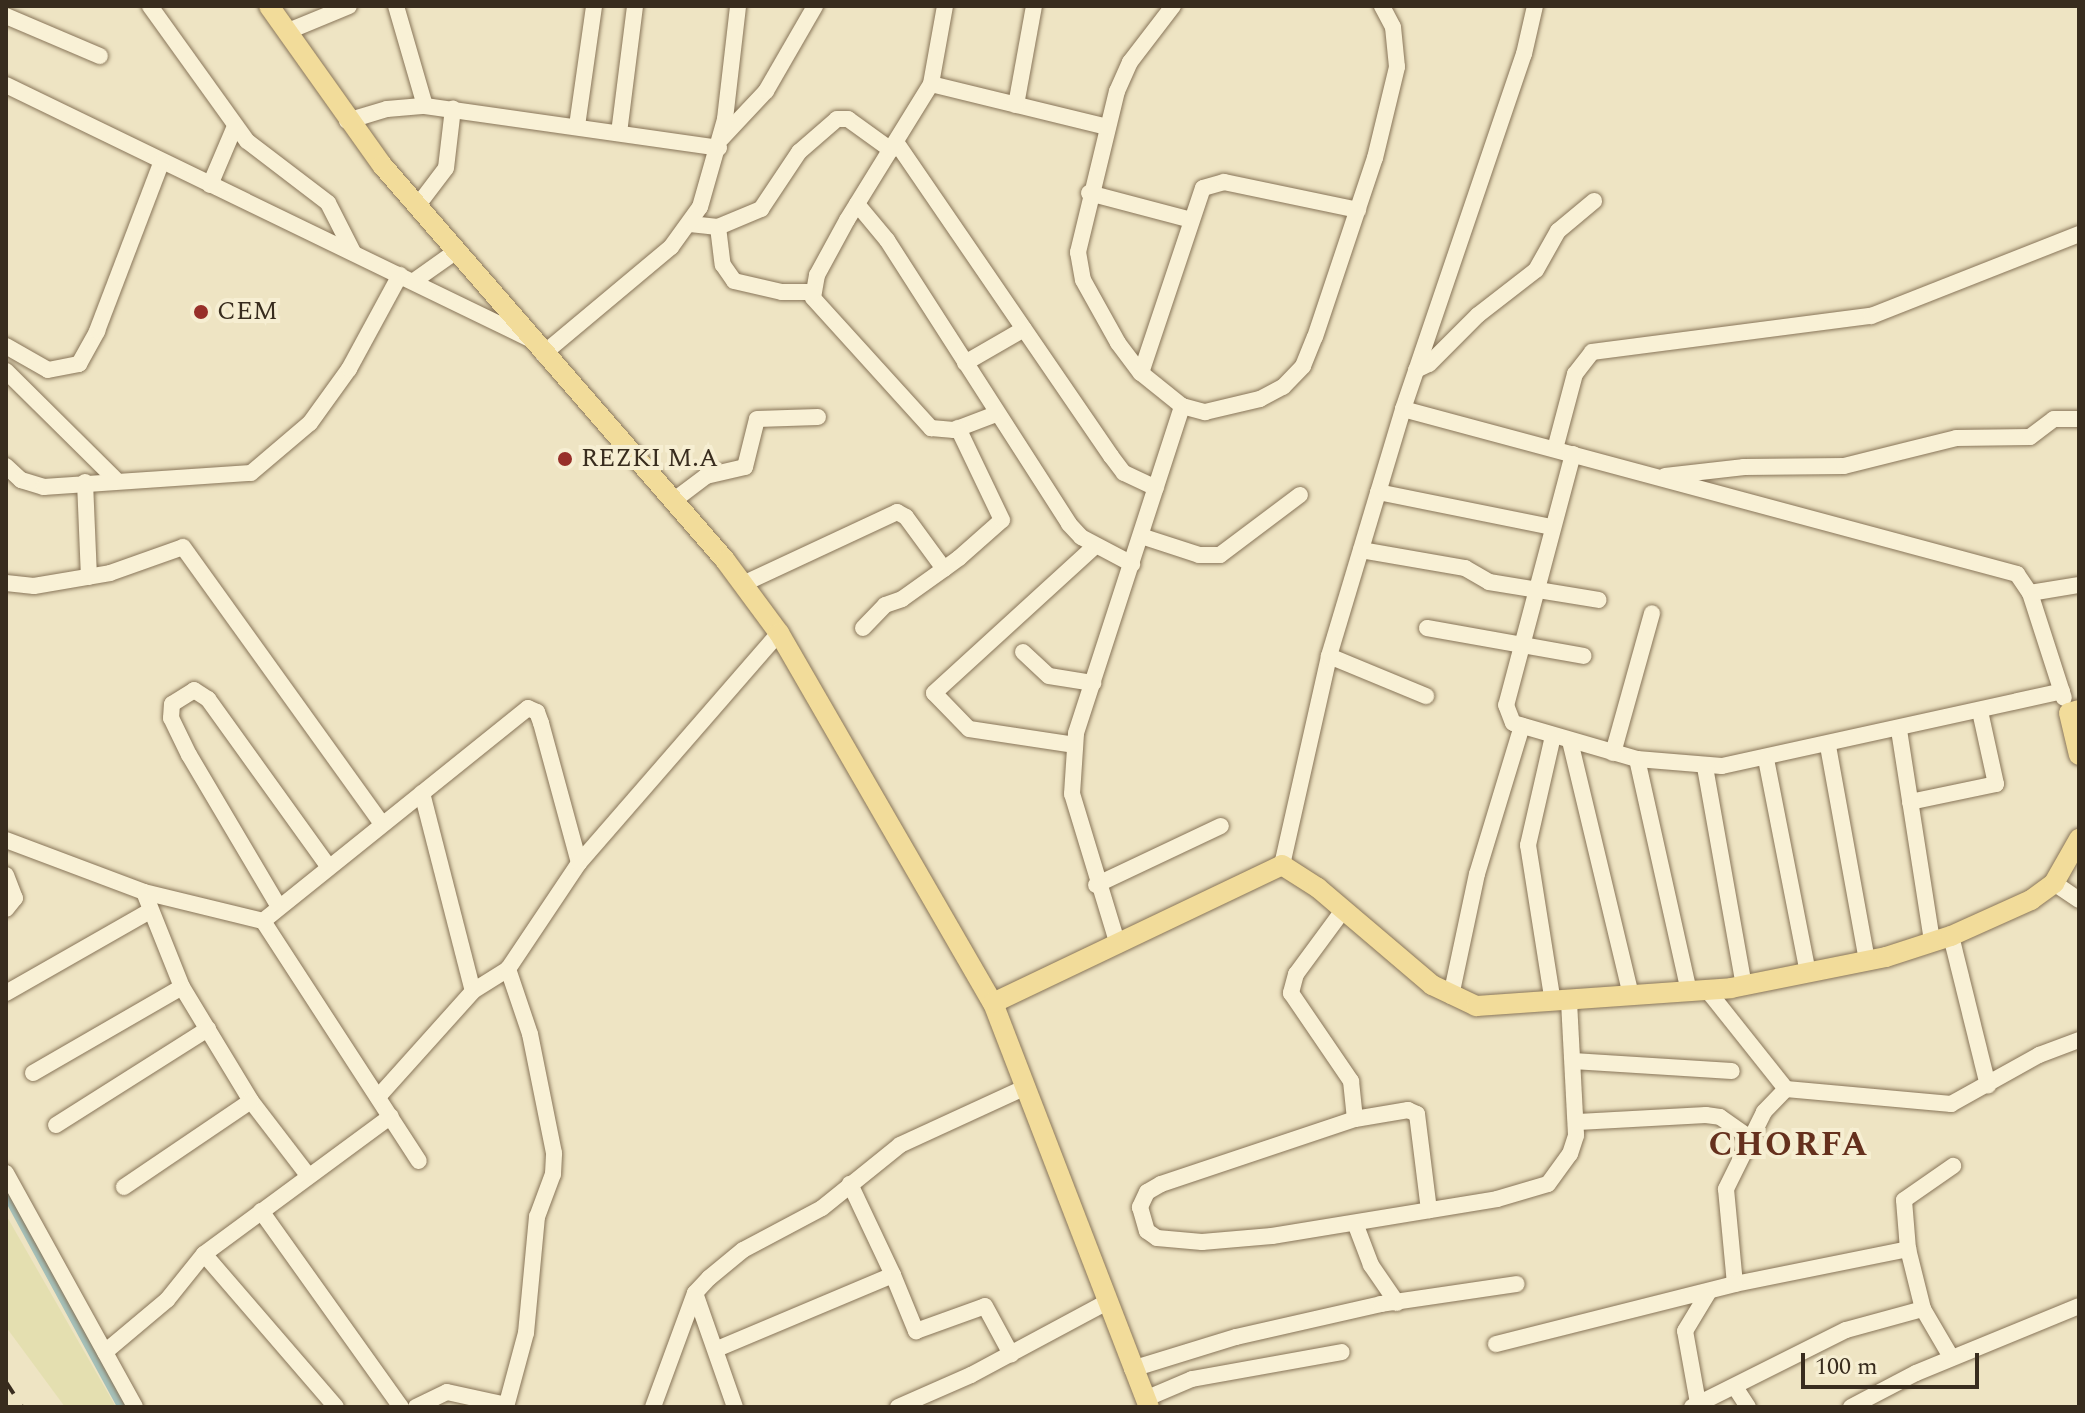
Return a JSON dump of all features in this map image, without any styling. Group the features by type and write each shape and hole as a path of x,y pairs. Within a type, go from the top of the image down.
{"main road":[{"path":"269,6 347,121 528,338 745,583 779,633 993,1003 1105,1303 1147,1403"},
{"path":"2074,711 2079,755"},
{"path":"993,1003 1282,865 1344,909 1451,996 1498,1007 1744,986 1867,961 1941,938 2031,900 2054,883 2079,839"}],"street":[{"path":"150,6 235,126 265,157 328,203 353,252"},
{"path":"286,32 349,6"},
{"path":"396,6 425,106"},
{"path":"577,126 594,6"},
{"path":"619,133 635,6"},
{"path":"543,354 662,254 690,224 720,144 738,6"},
{"path":"720,144 766,91 815,6"},
{"path":"945,6 931,84 857,204 812,292 818,309 918,416 935,429 958,428 996,414"},
{"path":"1016,105 1034,6"},
{"path":"1173,6 1130,62 1107,127 1089,193 1078,252 1083,280 1141,373 1182,406 1205,412 1260,399 1283,387 1303,366 1358,210 1397,67 1393,27 1382,6"},
{"path":"1282,865 1329,656 1403,409 1524,54 1535,6"},
{"path":"6,16 100,56"},
{"path":"931,84 1107,127"},
{"path":"6,85 161,163 407,278 497,327 528,338"},
{"path":"347,121 387,109 425,106 720,144"},
{"path":"418,205 446,168 453,108"},
{"path":"690,224 718,227 765,205 799,152 837,119 848,119 893,146 1124,473 1156,488"},
{"path":"210,185 235,126"},
{"path":"6,346 48,370 79,364 97,331 161,163"},
{"path":"1141,373 1203,188 1215,181 1358,210"},
{"path":"1089,193 1191,220"},
{"path":"1416,370 1429,364 1478,315 1536,270 1558,231 1594,201"},
{"path":"857,204 887,240 1069,524 1095,546 1132,564"},
{"path":"718,227 723,265 734,281 774,291 812,292"},
{"path":"1555,449 1575,374 1592,352 1871,316 2079,234"},
{"path":"6,466 36,486 251,473 310,423 407,278 455,252"},
{"path":"965,363 1024,329"},
{"path":"6,371 115,479"},
{"path":"1118,945 1096,885 1072,794 1075,745 1182,406"},
{"path":"1403,409 2017,574 2030,593 2062,691 2074,711"},
{"path":"673,501 706,476 745,467 757,419 818,417"},
{"path":"1659,477 1744,467 1844,466 1956,438 2030,437 2054,419 2079,419"},
{"path":"863,628 885,605 902,599 944,569 1002,520 958,428"},
{"path":"1573,454 1551,527 1505,713 1522,726 1637,759 1705,767 1828,746 2062,691"},
{"path":"85,482 89,577"},
{"path":"1378,492 1551,527"},
{"path":"1141,536 1199,555 1220,555 1300,495"},
{"path":"745,583 897,512 906,517 944,569"},
{"path":"1075,745 969,729 934,693 1095,546"},
{"path":"6,583 34,586 89,577 135,567 183,547 381,823"},
{"path":"1361,550 1465,568 1489,582 1599,600"},
{"path":"2030,593 2079,585"},
{"path":"1613,753 1652,613"},
{"path":"1427,628 1521,648 1584,656"},
{"path":"378,1097 473,991 508,969 579,863 779,633"},
{"path":"1023,652 1049,676 1093,683"},
{"path":"1329,656 1426,696"},
{"path":"279,907 189,755 171,718 172,704 194,690 208,699 328,866"},
{"path":"263,921 483,740 533,709 579,863"},
{"path":"1910,802 1996,784 1980,711"},
{"path":"1451,996 1477,874 1522,726"},
{"path":"1899,730 1910,802 1941,938 1988,1086"},
{"path":"1562,738 1631,996"},
{"path":"1429,1210 1417,1114 1408,1110 1355,1119 1161,1184 1147,1192 1140,1207 1147,1231 1168,1240 1216,1241 1355,1223 1516,1196 1548,1184 1570,1154 1578,1122 1573,1061 1528,845 1562,738"},
{"path":"1828,746 1867,961"},
{"path":"1637,759 1698,991 1786,1089 1934,1105 1968,1098 2039,1055 2079,1040"},
{"path":"1766,759 1808,974"},
{"path":"1705,767 1744,986"},
{"path":"422,793 473,991"},
{"path":"1096,885 1221,826"},
{"path":"6,840 144,892 263,921 419,1161"},
{"path":"6,875 15,898 6,909"},
{"path":"2054,883 2079,900"},
{"path":"144,892 148,912 182,987 251,1101 307,1174"},
{"path":"1344,909 1296,974 1291,993 1351,1081 1355,1119"},
{"path":"6,993 148,912"},
{"path":"416,1407 447,1392 506,1406 526,1333 537,1217 553,1174 554,1153 530,1034 508,969"},
{"path":"33,1073 182,987"},
{"path":"56,1125 208,1029"},
{"path":"1573,1061 1732,1071"},
{"path":"653,1407 695,1293 743,1250 822,1208 900,1145 1024,1088"},
{"path":"1735,1284 1726,1189 1764,1112 1786,1089"},
{"path":"124,1187 251,1101"},
{"path":"1578,1122 1706,1115 1720,1117 1750,1138"},
{"path":"105,1352 167,1300 204,1254 307,1174 391,1116"},
{"path":"1951,1357 1923,1309 1908,1249 1904,1200 1953,1166"},
{"path":"6,1173 135,1407"},
{"path":"850,1184 916,1331 985,1306 1011,1354"},
{"path":"261,1211 401,1407"},
{"path":"1355,1223 1371,1265 1397,1303"},
{"path":"1496,1344 1735,1284 1908,1249"},
{"path":"204,1254 336,1407"},
{"path":"717,1349 893,1275"},
{"path":"1132,1369 1236,1337 1397,1303 1517,1284"},
{"path":"695,1293 735,1407"},
{"path":"1708,1293 1685,1331 1695,1405 1846,1330 1923,1309"},
{"path":"898,1407 1011,1354 1105,1303"},
{"path":"1851,1407 1951,1357 2079,1306"},
{"path":"1147,1403 1192,1379 1342,1352"},
{"path":"1735,1387 1748,1407"}],"shaded area":[{"path":"6,1215 116,1407 65,1407 6,1327"}],"waterway":[{"path":"6,1190 124,1407"}],"railway":[{"path":"6,1382 22,1407"}],"place":[{"name":"CEM","path":"201,312"},
{"name":"REZKI M.A","path":"565,459"}],"district":[{"name":"CHORFA","path":"1789,1146"}]}
